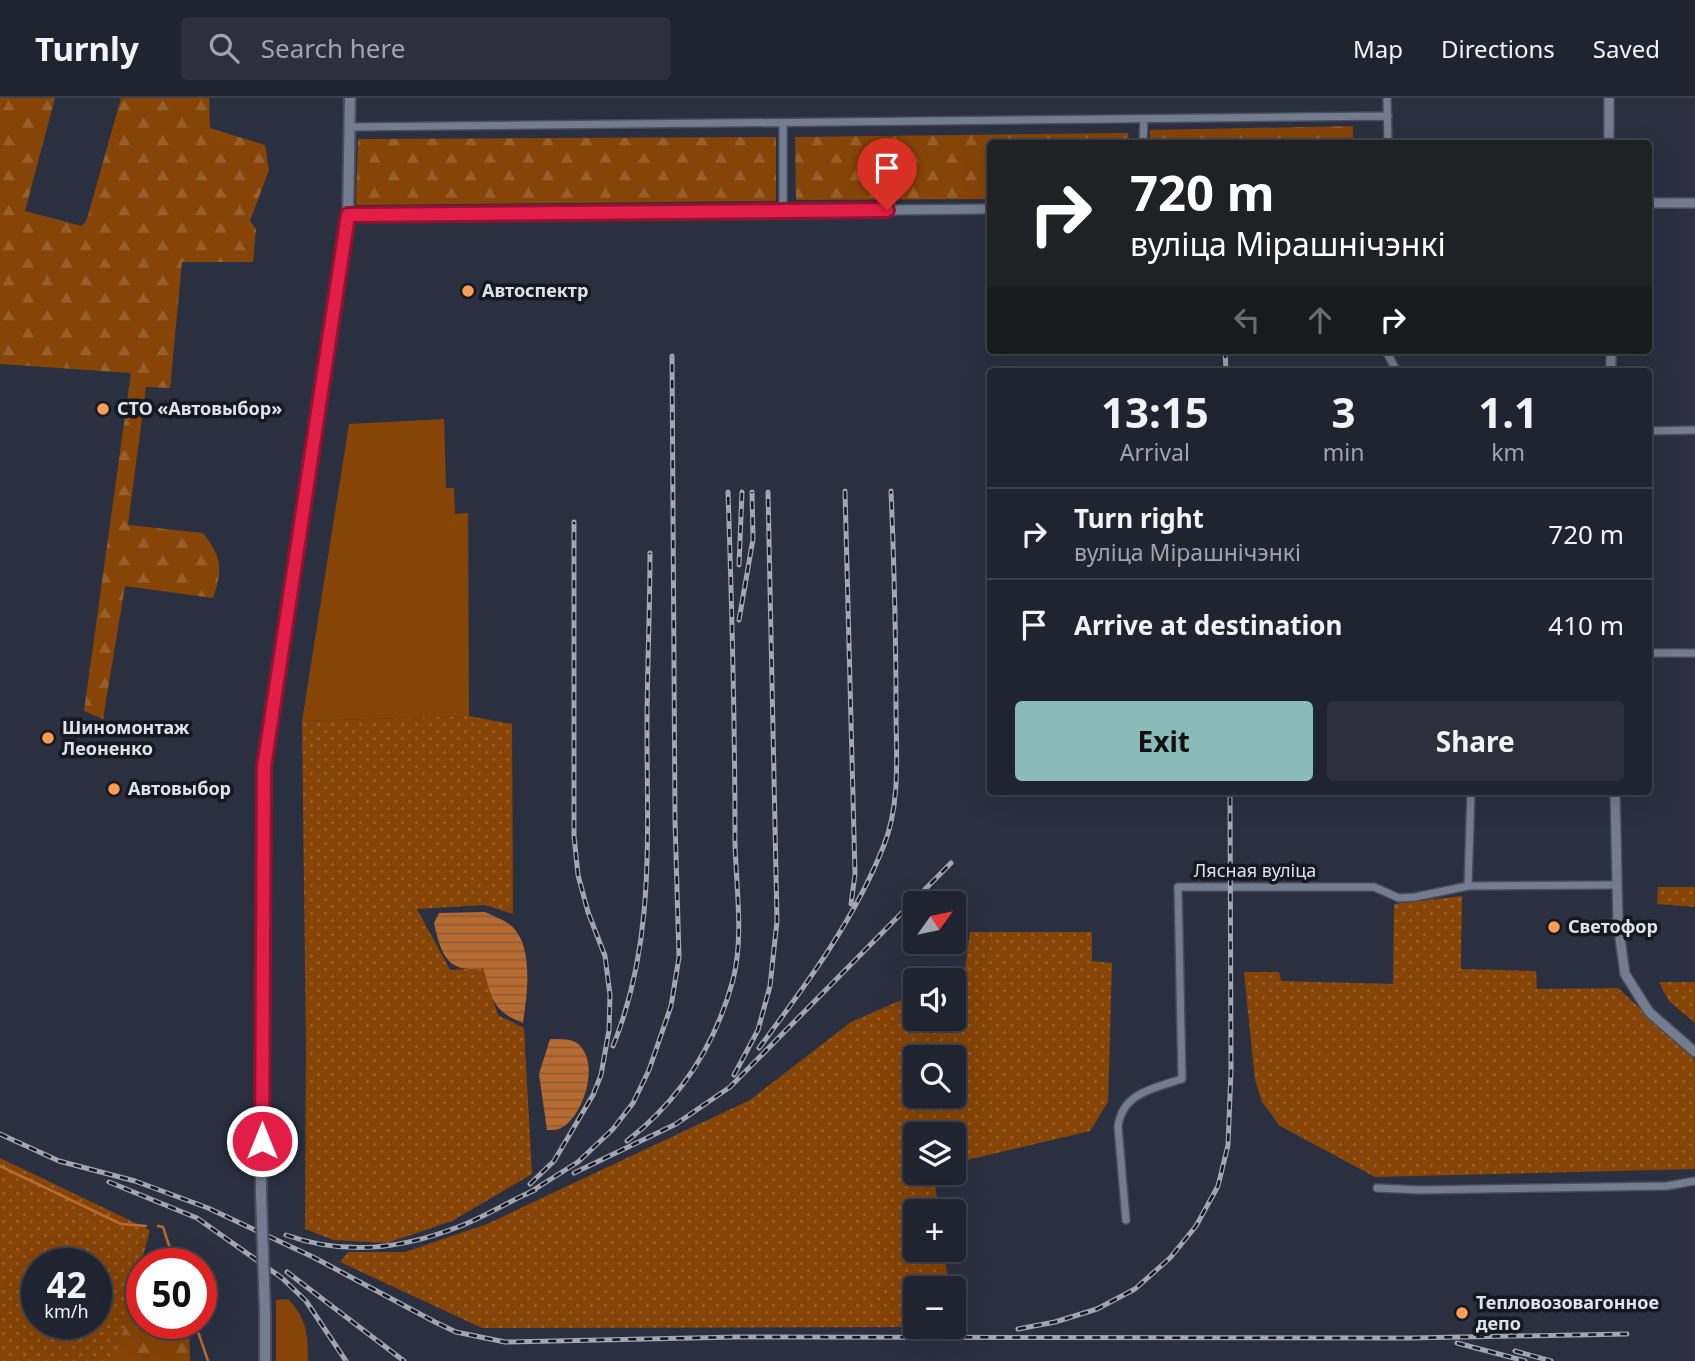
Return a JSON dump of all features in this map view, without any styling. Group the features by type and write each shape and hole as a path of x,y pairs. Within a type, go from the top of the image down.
{"main road":[{"path":"265,1361 261,1194 264,767 348,215 349,98"}],"street":[{"path":"1388,98 1388,140"},
{"path":"1609,98 1609,140"},
{"path":"350,127 1388,116"},
{"path":"1143,140 1144,119"},
{"path":"783,124 783,211"},
{"path":"1652,203 1695,202"},
{"path":"348,215 987,209"},
{"path":"1652,431 1695,430"},
{"path":"1652,653 1695,653"},
{"path":"1468,886 1471,795"},
{"path":"1615,795 1618,924 1625,974 1648,1012 1695,1052"},
{"name":"Лясная вуліца","path":"1126,1220 1119,1116 1128,1101 1182,1079 1178,887 1374,887 1399,898 1468,886 1616,885"},
{"path":"1377,1188 1420,1190 1667,1186 1695,1181"}],"green space":[{"path":"0,98 55,98 25,211 82,226 87,219 121,98 209,98 210,128 265,145 269,170 250,221 256,229 253,262 182,262 170,388 146,387 128,525 203,533 214,549 219,564 216,588 213,598 125,586 103,719 84,711 131,373 0,364"},
{"path":"1353,126 1353,140 1150,140 1150,130"},
{"path":"1128,133 1129,140 987,140 987,199 796,200 795,137"},
{"path":"776,137 776,201 356,205 358,139"},
{"path":"444,419 446,488 454,488 455,514 468,513 469,716 302,721 349,424"},
{"path":"469,716 512,724 513,914 485,905 417,909 450,970 483,968 498,1015 524,1028 532,1174 452,1221 387,1243 333,1240 305,1229 302,721"},
{"path":"1658,887 1695,887 1695,907 1657,904"},
{"path":"1462,896 1461,969 1536,971 1537,989 1618,988 1695,1060 1695,1169 1375,1177 1280,1126 1262,1102 1255,1080 1244,972 1279,972 1281,981 1393,984 1394,904"},
{"path":"970,932 1092,932 1092,961 1112,963 1108,1102 1090,1131 966,1160 966,1122 903,1122 903,1185 935,1185 937,1199 903,1199 903,1262 946,1262 947,1276 903,1276 903,1327 482,1328 340,1262 348,1252 405,1252 487,1224 750,1100 851,1022 903,999 903,1031 966,1031 965,968"},
{"path":"1659,982 1695,982 1695,1023 1668,1000"},
{"path":"0,1158 150,1230 145,1248 126,1248 126,1320 115,1361 0,1361"},
{"path":"288,1299 303,1320 308,1343 308,1361 276,1361 276,1300"},
{"path":"126,1309 126,1339 189,1339 190,1361 102,1361"}],"shaded area":[{"path":"485,912 509,924 523,944 527,970 523,1023 499,1008 491,995 483,968 461,968 453,964 439,944 434,923 439,913"},
{"path":"550,1039 577,1043 584,1051 589,1074 587,1087 577,1111 571,1120 555,1130 547,1130 539,1074"}],"waterway":[{"path":"0,1166 121,1224 146,1226"},
{"path":"158,1226 163,1227 170,1248"},
{"path":"200,1339 208,1361"}],"railway":[{"path":"1225,354 1226,368"},
{"path":"527,1194 578,1162 613,1129 633,1103 649,1070 671,1006 679,957 675,820 672,356"},
{"path":"845,491 855,874 851,904"},
{"path":"759,1048 812,976 844,925 872,872 889,829 897,760 891,491"},
{"path":"627,1141 664,1107 694,1070 716,1027 733,980 736,963 738,911 728,492"},
{"path":"739,565 742,492"},
{"path":"739,620 753,539 752,492"},
{"path":"734,1075 758,1030 770,986 777,921 768,492"},
{"path":"530,1184 554,1161 593,1095 601,1075 609,1030 610,995 605,956 588,912 578,875 574,836 574,522"},
{"path":"613,1046 627,1007 636,968 646,889 650,553"},
{"path":"1018,1329 1055,1322 1097,1309 1135,1289 1170,1258 1196,1226 1218,1186 1228,1145 1231,1071 1230,795"},
{"path":"574,1173 676,1124 730,1087 951,863"},
{"path":"0,1134 59,1161 135,1181 208,1208 313,1257 456,1332 505,1342 737,1337 1409,1338 1627,1334"},
{"path":"109,1182 197,1218 282,1278 306,1301 346,1361"},
{"path":"286,1235 330,1246 394,1245 458,1227 535,1190"},
{"path":"287,1272 404,1361"},
{"path":"1457,1343 1525,1361"},
{"path":"1515,1351 1551,1361"}],"place":[{"name":"Автоспектр","path":"468,291"},
{"name":"СТО «Автовыбор»","path":"103,409"},
{"name":"Шиномонтаж Леоненко","path":"48,738"},
{"name":"Автовыбор","path":"114,789"},
{"name":"Светофор","path":"1554,927"},
{"name":"Тепловозовагонное депо","path":"1462,1313"}],"route":[{"path":"262,1141 264,767 348,215 887,210"}]}
